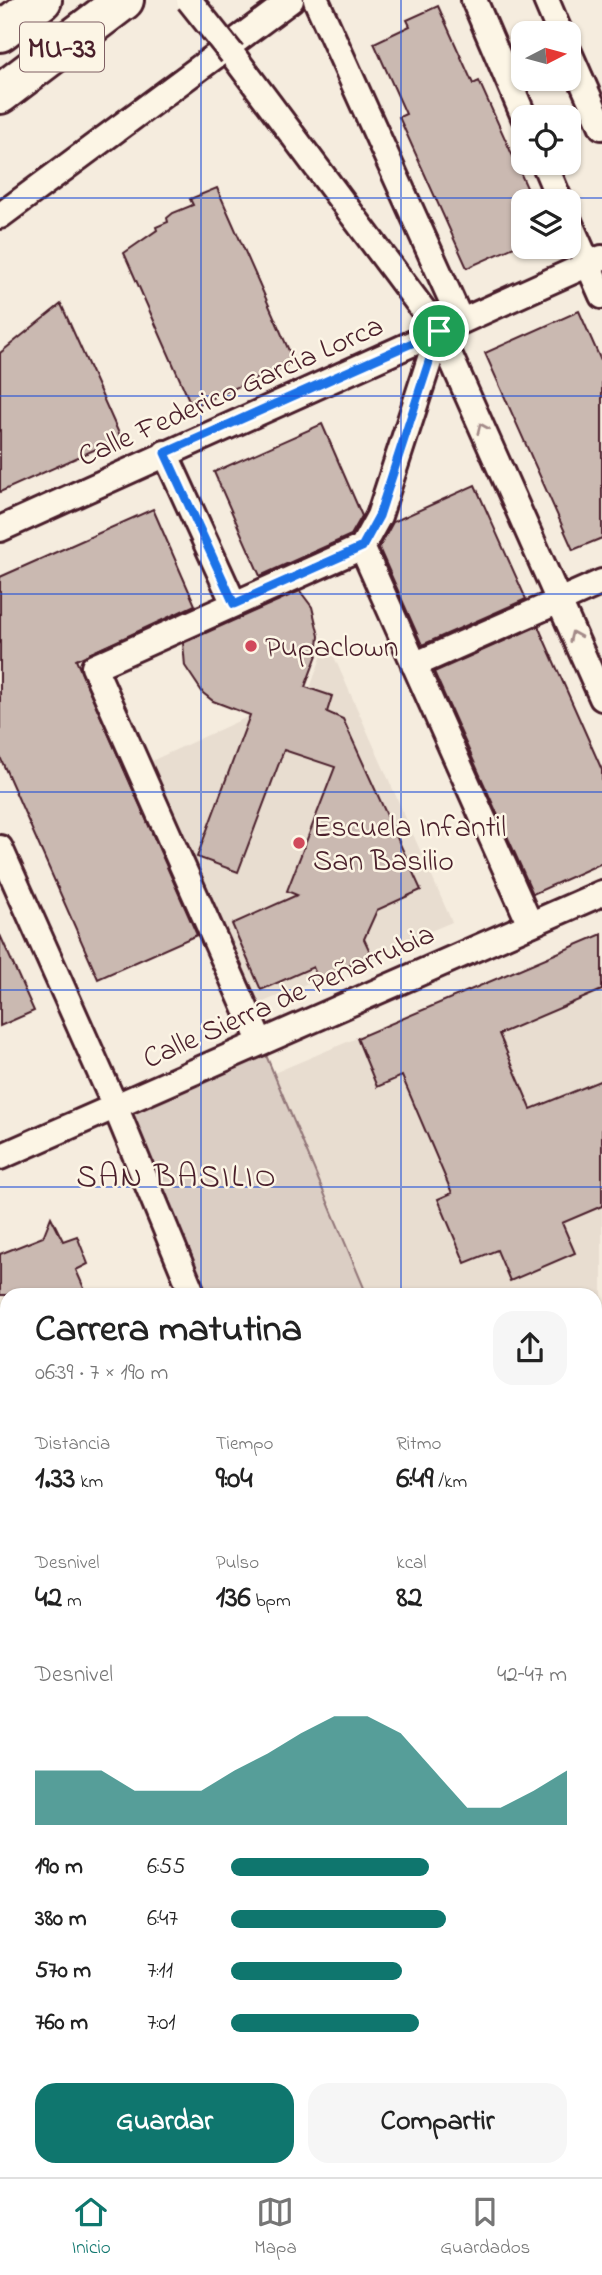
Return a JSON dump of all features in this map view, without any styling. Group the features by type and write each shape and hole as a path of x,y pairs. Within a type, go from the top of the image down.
{"highway":[{"name":"MU-33","path":"0,32 42,0"},
{"name":"MU-33","path":"0,94 124,0"}],"street":[{"path":"189,0 439,331 602,698"},
{"path":"0,216 291,0"},
{"path":"316,0 461,321"},
{"path":"474,0 519,105"},
{"path":"546,0 556,21"},
{"path":"581,79 602,127"},
{"path":"581,239 595,261 602,296"},
{"name":"Calle Federico García Lorca","path":"0,529 595,261"},
{"path":"260,1041 94,667 362,547 379,516 439,331"},
{"path":"165,453 234,604"},
{"path":"362,547 530,924"},
{"path":"414,665 602,582"},
{"path":"0,848 115,1106 190,1288"},
{"name":"Calle Sierra de Peñarrubia","path":"0,1157 602,892"}],"shaded area":[{"name":"Escuela Infantil San Basilio","path":"327,641 452,922 254,1006 147,763 310,688"},
{"path":"602,934 602,1288 364,1288 274,1073"},
{"path":"260,1041 364,1288 190,1288 115,1106"}],"building":[{"path":"438,6 473,84 479,81 511,152 511,175 521,175 528,189 511,189 511,248 467,268 399,117 406,114 374,43 410,26 407,20"},
{"path":"217,188 294,362 192,407 124,253 157,230 156,227 168,222 167,218 173,213 193,205 190,199"},
{"path":"61,304 121,438 0,492 0,353"},
{"path":"579,311 602,363 602,538 573,550 485,353"},
{"path":"322,424 362,516 351,535 260,576 214,472"},
{"path":"475,485 526,599 422,645 379,548 393,522"},
{"path":"153,509 195,605 76,660 197,935 98,979 0,757 0,577"},
{"path":"300,591 312,607 319,636 317,655 305,687 332,696 327,712 343,719 421,890 377,910 364,939 372,956 318,979 313,967 261,990 232,924 297,895 287,891 335,767 284,750 238,872 197,857 250,715 213,701 203,693 185,666 183,643"},
{"path":"538,626 602,770 602,863 533,894 434,672"},
{"path":"602,934 602,990 499,1034 531,1109 602,1080 602,1206 562,1223 575,1253 510,1281 497,1250 465,1263 438,1199 452,1193 402,1076 377,1087 357,1038"},
{"path":"0,935 34,1011 0,1026"},
{"path":"51,1217 63,1241 77,1236 88,1264 76,1270 84,1288 0,1288 0,1254 43,1237"}],"place":[{"name":"Pupaclown","path":"251,646"},
{"name":"Escuela Infantil San Basilio","path":"299,843"}],"district":[{"name":"SAN BASILIO","path":"177,1175"}],"route":[{"path":"439,331 379,516 362,547 234,604 165,453 439,331"}]}
